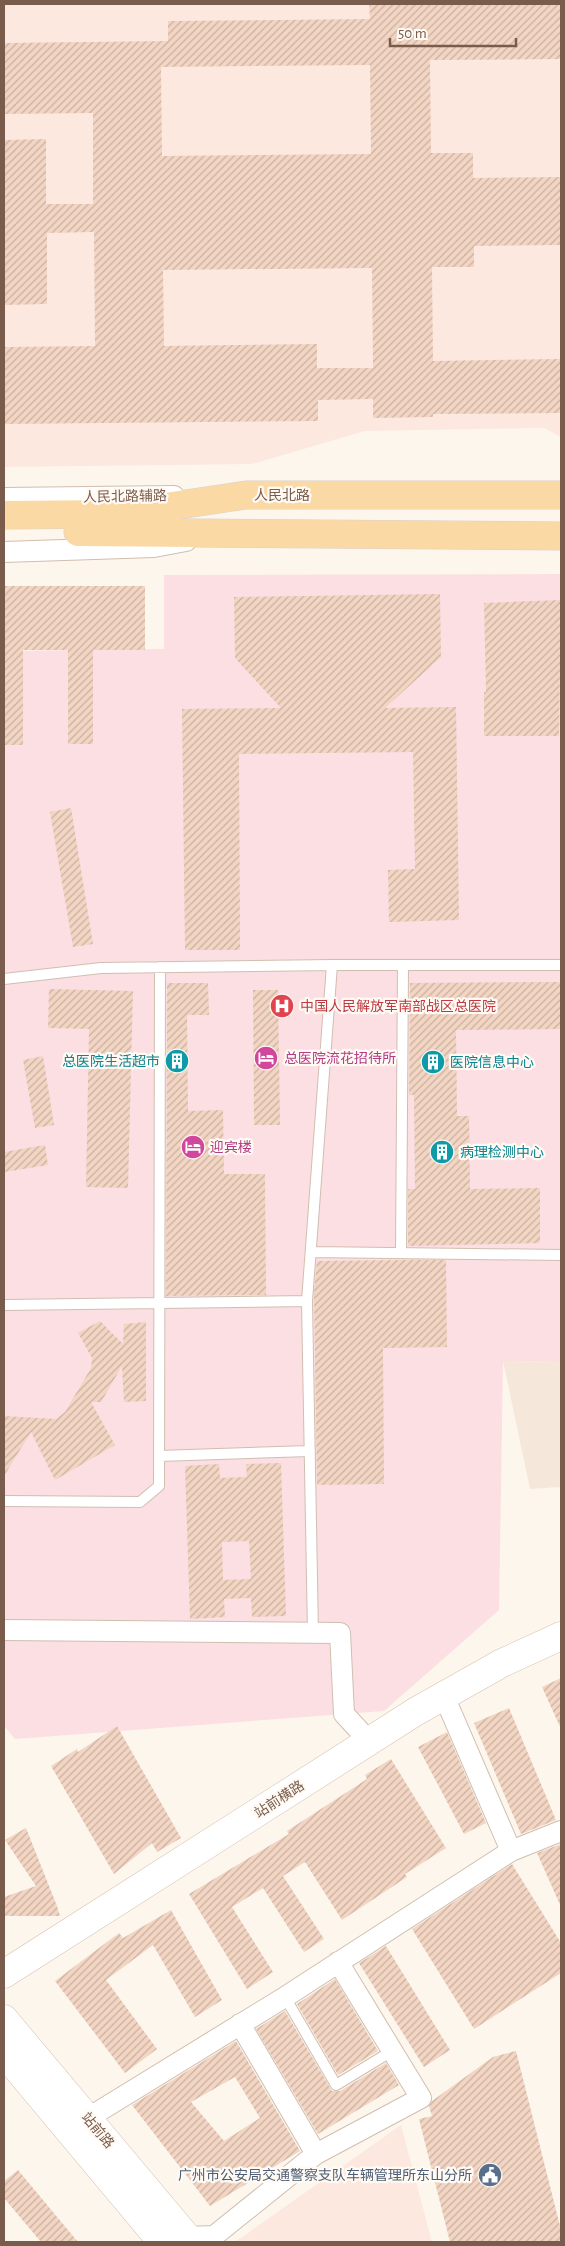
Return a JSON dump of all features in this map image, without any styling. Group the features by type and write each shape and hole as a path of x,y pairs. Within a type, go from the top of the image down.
{"main road":[{"name":"人民北路","path":"4,515 119,514 246,495 561,495"},
{"path":"4,534 561,536"}],"street":[{"name":"人民北路辅路","path":"4,498 246,495"},
{"path":"4,552 154,548 221,534"},
{"path":"4,1630 340,1633 344,1714 369,1741"},
{"name":"站前横路","path":"4,1974 369,1741 502,1664 561,1636"},
{"path":"444,1696 511,1851"},
{"path":"88,2118 285,1997 511,1851 561,1831"},
{"path":"180,2241 214,2236 316,2154 421,2098 338,1962"},
{"name":"站前路","path":"4,2019 88,2118 180,2241"},
{"path":"240,2024 316,2154"},
{"name":"站前路","path":"4,2053 180,2241"}],"lane":[{"path":"313,1634 307,1301 332,965"},
{"path":"401,1253 403,965"},
{"path":"4,979 102,968 561,965"},
{"path":"4,1501 140,1502 159,1486 160,967"},
{"path":"310,1252 561,1255"},
{"path":"4,1305 307,1301"},
{"path":"159,1456 310,1450"},
{"path":"285,1997 336,2085 392,2051"}],"shaded area":[{"path":"4,4 561,4 561,437 544,428 365,431 252,464 4,467"},
{"name":"中国人民解放军南部战区总医院","path":"561,574 561,1362 503,1361 499,1610 384,1711 15,1739 4,1726 4,651 164,649 164,575"},
{"path":"503,1361 561,1362 561,1487 530,1489"},
{"path":"401,2125 432,2242 235,2242"}],"building":[{"path":"369,4 561,4 561,59 430,60 431,153 473,153 473,178 561,177 561,245 474,246 474,267 432,267 433,361 561,359 561,413 433,414 433,417 373,418 373,399 318,400 318,421 4,424 4,347 95,346 94,232 47,233 47,304 4,305 4,140 46,139 46,204 93,204 93,113 4,114 4,43 168,41 168,21 370,19","holes":["370,65 371,154 162,156 161,67","372,268 373,368 317,368 317,344 164,346 163,270"]},
{"path":"4,586 145,586 145,650 93,650 93,744 68,744 68,650 23,650 23,745 4,745"},
{"path":"440,594 441,657 385,708 456,707 459,920 389,922 388,870 415,869 413,752 239,754 240,950 185,950 182,709 281,708 235,658 234,597"},
{"path":"561,600 559,736 484,736 484,692 486,692 484,603"},
{"path":"71,808 93,944 73,947 50,812"},
{"path":"561,982 561,1029 456,1030 457,1116 469,1116 470,1189 540,1188 540,1243 408,1246 408,1189 415,1189 414,1095 409,1095 410,983"},
{"path":"167,983 208,983 209,1015 187,1015 188,1111 223,1110 224,1174 265,1174 266,1295 166,1296"},
{"path":"49,989 133,991 128,1188 86,1187 89,1029 48,1028"},
{"name":"总医院流花招待所","path":"253,990 278,990 280,1125 254,1125"},
{"path":"43,1056 54,1125 35,1128 23,1060"},
{"path":"45,1145 48,1165 4,1172 4,1152"},
{"path":"446,1260 447,1347 383,1348 384,1484 317,1485 314,1293 317,1261"},
{"path":"100,1321 123,1344 124,1324 146,1322 146,1401 124,1402 122,1366 101,1402 91,1402 115,1445 55,1480 31,1432 4,1476 4,1416 56,1419 65,1412 91,1368 92,1358 78,1333"},
{"path":"281,1463 286,1616 252,1617 251,1598 224,1599 225,1617 190,1619 185,1466 219,1464 220,1478 247,1477 246,1464","holes":["249,1541 251,1579 223,1580 222,1542"]},
{"path":"561,1678 561,1729 542,1687"},
{"path":"509,1708 556,1820 521,1834 474,1723"},
{"path":"117,1726 181,1838 157,1852 152,1843 114,1874 51,1766 77,1749 78,1752"},
{"path":"447,1732 486,1823 464,1834 418,1747"},
{"path":"391,1759 446,1848 405,1874 407,1877 342,1920 305,1862 283,1876 324,1939 304,1952 263,1888 232,1907 273,1972 247,1989 189,1894 289,1834 287,1831 367,1779 365,1775"},
{"path":"26,1828 60,1916 4,1916 4,1897 36,1886 5,1840"},
{"path":"561,1844 561,1907 537,1853"},
{"path":"512,1864 561,1943 561,1973 474,2029 412,1929"},
{"path":"171,1910 222,2000 195,2017 153,1945 106,1980 157,2049 125,2073 55,1981 119,1933 123,1938"},
{"path":"386,1946 450,2050 424,2067 359,1963"},
{"path":"335,1979 378,2051 338,2075 297,2004"},
{"path":"285,2011 332,2091 340,2091 386,2063 399,2085 318,2134 256,2029"},
{"path":"236,2041 300,2151 210,2206 132,2105","holes":["235,2077 260,2118 224,2141 191,2102"]},
{"name":"广州市公安局交通警察支队车辆管理所东山分所","path":"516,2051 561,2230 561,2242 450,2242 419,2119 432,2116 429,2106 432,2101 493,2057"},
{"path":"18,2170 78,2242 41,2242 4,2198 4,2181"}],"place":[{"name":"中国人民解放军南部战区总医院","path":"282,1006"},
{"name":"总医院流花招待所","path":"266,1058"},
{"name":"总医院生活超市","path":"177,1061"},
{"name":"医院信息中心","path":"433,1062"},
{"name":"迎宾楼","path":"193,1147"},
{"name":"病理检测中心","path":"442,1152"},
{"name":"广州市公安局交通警察支队车辆管理所东山分所","path":"490,2175"}]}
